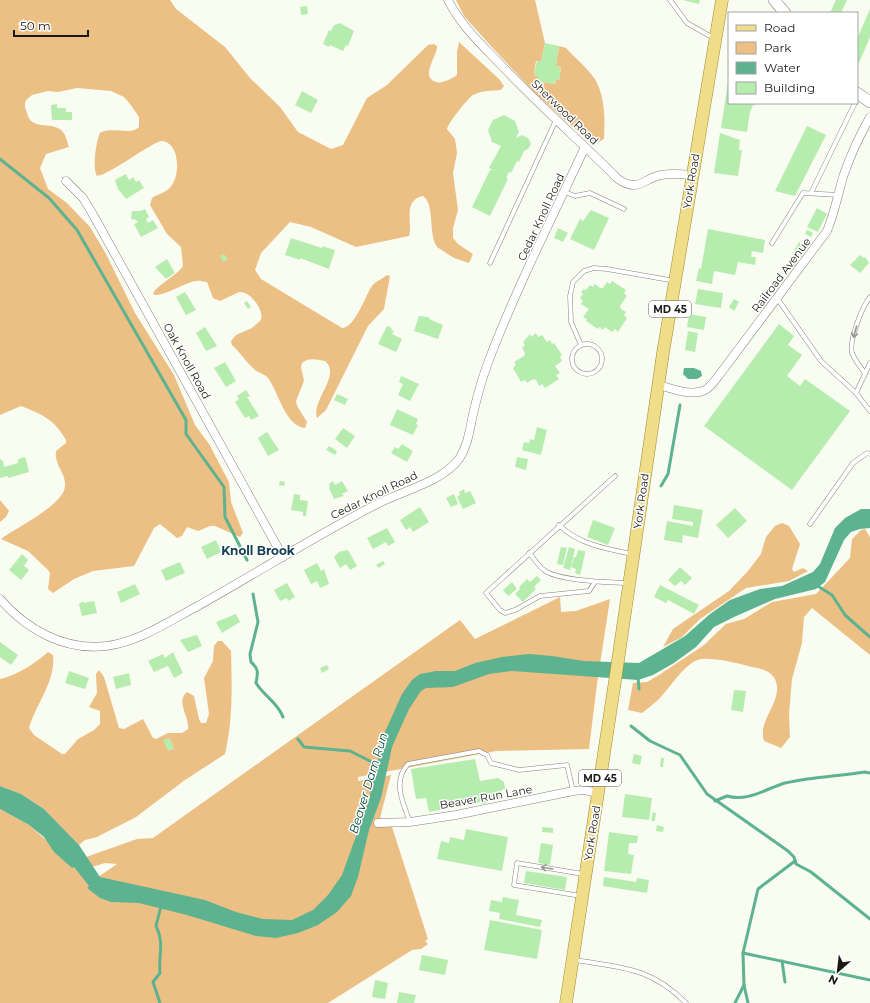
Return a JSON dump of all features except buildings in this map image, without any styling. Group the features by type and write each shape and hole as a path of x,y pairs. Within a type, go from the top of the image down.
{"main road":[{"name":"York Road","path":"566,1003 616,681 658,385 722,0"}],"street":[{"name":"Sherwood Road","path":"448,0 468,31 556,120 618,179 630,186 642,184 660,175 692,175"},
{"path":"774,0 784,12"},
{"path":"858,98 870,102"},
{"name":"Railroad Avenue","path":"658,385 689,392 705,390 726,366 827,231 839,195 844,174 855,145 870,117"},
{"name":"Cedar Knoll Road","path":"0,598 12,613 37,631 51,638 66,643 105,646 125,642 153,630 378,503 440,476 452,468 459,458 468,439 482,379 498,339 585,147"},
{"name":"Oak Knoll Road","path":"66,181 92,211 282,556"},
{"name":"Beaver Run Lane","path":"378,823 410,822 519,803 573,791 584,790 598,793"}],"lane":[{"path":"670,0 687,23 715,40"},
{"path":"811,193 854,104"},
{"path":"490,263 556,120"},
{"path":"565,192 575,196 590,193 624,209"},
{"path":"772,243 802,193 839,195"},
{"path":"581,346 571,322 570,296 573,282 584,271 594,268 607,269 675,281"},
{"path":"865,374 856,361 852,345 860,313 870,297"},
{"path":"777,298 821,361 856,394 870,411"},
{"path":"591,345 599,350 602,359 599,368 595,372 586,374 581,373 574,366 572,362 574,352 581,346 591,345"},
{"path":"856,394 870,363"},
{"path":"810,524 853,463 866,453 870,454"},
{"path":"595,582 589,591 540,596 515,610 508,612 502,612 486,593 559,525 615,476"},
{"path":"559,525 568,534 581,540 606,549 634,554"},
{"path":"529,553 546,571 595,582 629,583"},
{"path":"410,822 399,788 403,773 408,764 479,751 487,755 491,763 519,770 567,765 573,791"},
{"path":"582,896 514,885 517,863 586,875"},
{"path":"572,960 644,972 658,980 686,1003"}],"green space":[{"path":"0,0 170,0 176,9 225,47 250,78 280,107 298,132 331,149 343,145 367,98 387,85 428,45 434,44 437,46 437,50 429,71 429,76 436,82 450,79 457,75 457,52 459,42 499,79 504,86 501,90 483,91 473,95 458,111 447,129 455,139 457,153 453,173 458,210 453,228 453,238 458,244 473,254 469,263 454,258 437,247 434,241 429,206 427,200 423,196 417,198 410,207 409,236 356,247 311,227 290,222 261,253 255,270 261,279 342,328 347,327 351,323 372,286 387,275 390,276 384,309 368,326 326,410 317,418 316,411 328,380 330,373 329,367 325,361 310,359 302,363 301,367 304,381 296,401 297,406 307,422 305,428 298,426 287,415 268,378 255,370 232,345 231,341 236,335 252,328 261,320 258,306 248,294 239,292 220,301 213,298 207,282 199,281 192,282 162,294 153,294 157,288 183,266 181,247 167,234 150,205 152,198 163,193 175,180 177,160 172,147 168,143 162,141 158,142 112,170 97,176 95,155 100,133 110,130 131,131 139,127 139,117 124,97 111,91 77,88 58,92 48,91 32,95 26,100 25,106 29,119 37,124 57,127 63,132 69,147 46,154 40,168 48,189 67,203 90,227 105,252 135,313 174,375 195,425 209,444 229,482 231,502 243,533 240,537 215,526 210,526 198,531 187,527 182,536 177,538 160,524 154,528 134,566 93,571 74,579 53,593 48,589 50,573 48,570 28,551 1,539 39,515 58,499 63,492 65,480 58,464 56,451 66,443 66,440 57,427 47,418 21,406 0,415"},
{"path":"456,0 535,0 545,43 541,62 536,61 534,75 538,76 538,81 555,84 556,79 559,80 561,67 556,66 559,46 566,48 590,72 599,88 604,109 604,139 593,145 536,94 464,16"},
{"path":"0,500 9,511 6,517 0,522"},
{"path":"782,523 789,526 800,544 792,569 794,572 803,568 808,571 789,581 746,588 700,619 682,637 663,647 673,629 729,591 748,571 761,554 766,537 775,526"},
{"path":"865,529 870,537 870,655 812,608 804,617 802,643 792,679 789,714 790,737 781,748 764,741 763,734 766,720 777,693 777,686 774,677 761,669 733,662 707,659 695,661 678,676 659,699 642,713 628,710 633,683 647,682 659,675 704,645 726,624 744,619 772,602 816,594 850,558 852,539 861,530"},
{"path":"560,597 561,612 576,611 610,599 600,664 588,675 598,676 589,749 496,751 358,777 358,781 391,775 379,822 388,820 392,827 428,939 425,941 428,944 421,949 412,950 328,1003 0,1003 0,809 29,825 46,840 65,848 88,884 117,864 105,863 92,867 86,857 137,839 153,838 460,620 475,639"},
{"path":"218,641 222,641 231,651 231,716 225,754 185,780 136,817 97,837 85,840 79,845 44,809 21,794 0,786 0,679 13,675 26,668 48,652 53,655 52,674 29,728 34,735 62,754 65,754 78,739 94,730 100,724 100,711 89,707 97,693 96,674 99,670 104,677 119,728 124,729 143,719 153,738 156,739 168,733 182,733 188,729 182,700 187,692 194,696 201,723 206,723 209,714 204,678 213,661 214,646"}],"water":[{"path":"684,368 694,368 701,371 702,376 697,379 688,379 683,374"},
{"name":"Beaver Dam Run","path":"861,509 870,509 870,528 851,532 844,540 825,582 816,589 775,599 714,627 696,647 674,663 653,675 638,680 512,671 489,674 453,687 426,688 421,691 409,709 392,747 381,798 369,830 358,877 351,896 337,912 318,925 298,933 276,938 256,936 187,915 139,903 111,902 100,898 87,888 89,886 74,867 72,868 54,852 44,837 29,825 0,809 0,786 21,794 44,809 79,845 100,877 205,900 236,912 263,919 292,920 313,910 328,895 342,875 368,803 384,734 402,694 412,680 420,674 436,671 455,671 475,663 502,657 529,654 584,661 639,663 685,636 710,614 730,600 760,589 782,586 813,572 820,564 835,528 845,518"}],"waterway":[{"path":"0,159 49,198 77,230 186,420 186,434 224,487 225,517 247,560"},
{"path":"661,486 668,474 680,405"},
{"path":"816,585 832,595 845,615 870,637"},
{"path":"253,594 258,622 250,654 251,662 257,671 256,683 278,708 283,717"},
{"path":"638,677 639,689"},
{"path":"631,726 650,741 680,755 707,794 788,851 794,857 796,864 811,872 870,919"},
{"path":"298,739 304,747 350,751 378,765"},
{"path":"715,801 727,796 749,796 795,781 865,772 870,773"},
{"path":"748,1003 744,985 743,953 758,889 795,861"},
{"path":"160,1003 153,982 160,973 161,944 159,932 156,926 161,906"},
{"path":"743,953 870,980"},
{"path":"782,961 785,982"},
{"path":"735,1003 744,985"}],"district":[{"name":"Knoll Brook","path":"258,550"}]}
